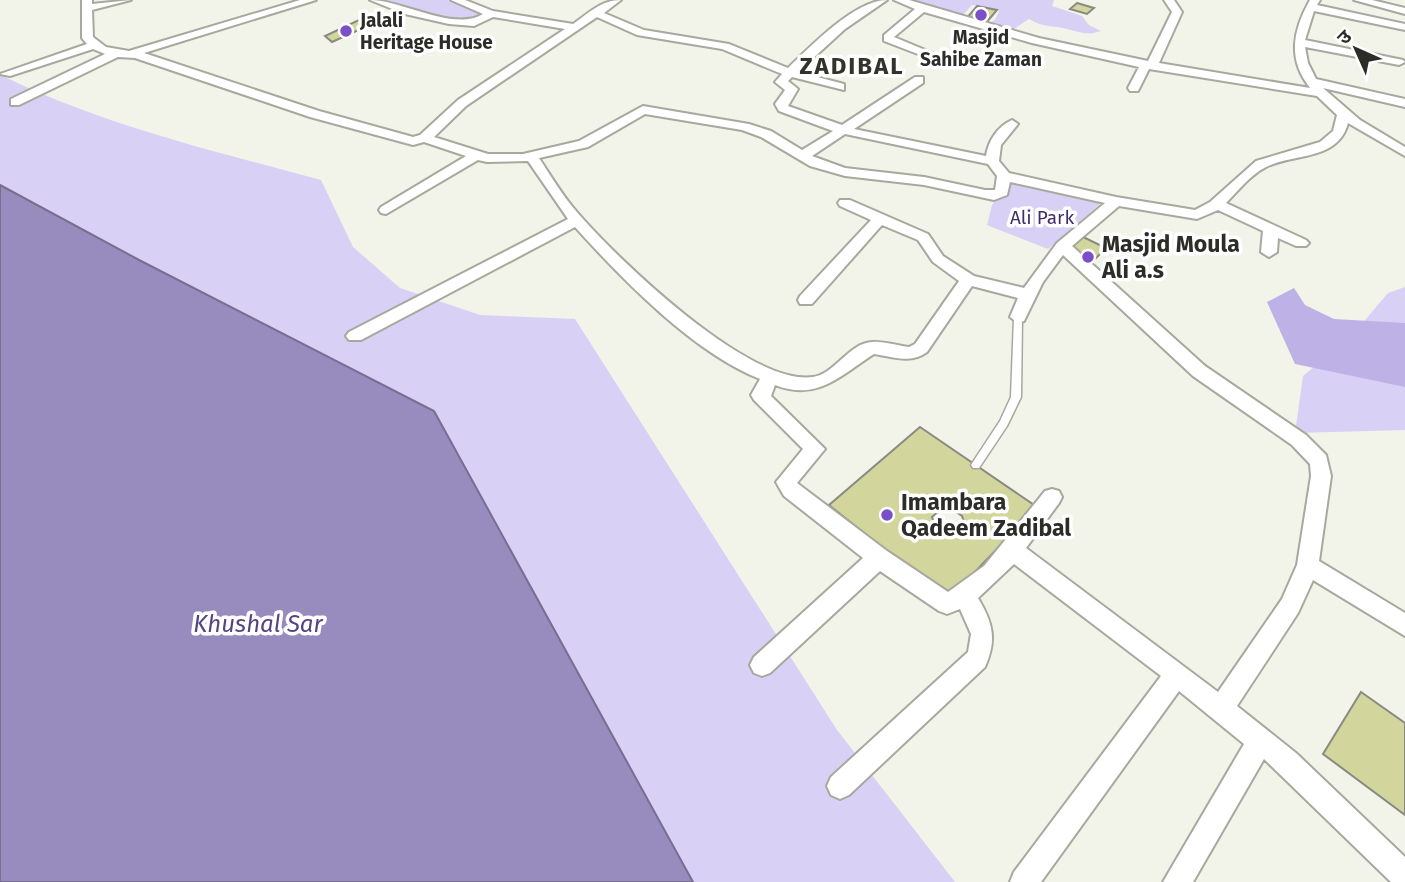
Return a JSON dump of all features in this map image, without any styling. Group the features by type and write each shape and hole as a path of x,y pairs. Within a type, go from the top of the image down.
{"street":[{"path":"126,0 87,4 88,38 94,45 120,54 148,56 350,125 413,141 425,138 462,103 594,12 616,0"},
{"path":"15,102 120,54 311,0"},
{"path":"375,0 429,16 468,23 491,14"},
{"path":"456,0 491,14 573,27"},
{"path":"882,0 852,16 826,36 781,82 792,89 781,104 783,108 843,130 992,161 1004,176 1116,201 1197,215 1209,211 1261,163 1320,148 1333,140 1340,132 1343,115"},
{"path":"899,0 1031,40 1149,65 1316,87 1405,103"},
{"path":"1134,88 1177,12 1169,0"},
{"path":"1359,0 1405,10"},
{"path":"1405,27 1313,3 1299,42 1300,55 1316,87 1343,115 1405,152"},
{"path":"922,8 888,39 953,64"},
{"path":"594,12 641,33 725,46 790,73 840,88"},
{"path":"1299,42 1399,62"},
{"path":"6,74 94,45"},
{"path":"802,156 919,80"},
{"path":"425,138 476,155 505,159 532,157 583,144 643,110 744,127 766,134 812,163 832,169 918,180 994,196 1002,192 1004,176"},
{"path":"992,161 994,144 1012,124"},
{"path":"386,210 476,155"},
{"path":"532,157 576,221 669,310 710,341 769,379 812,384 827,379 872,348 912,354 921,348 968,280"},
{"path":"1018,317 1041,269 1062,246 1116,201"},
{"path":"845,203 923,237 938,258 968,280 1027,294"},
{"path":"1217,204 1301,243"},
{"path":"806,300 881,217"},
{"path":"355,336 576,221"},
{"path":"1269,253 1271,229"},
{"path":"1062,246 1199,371 1299,440 1319,461 1321,476 1308,565 1290,606 1221,709"},
{"path":"769,379 760,395 815,449 786,482 811,506 879,558 947,604 965,597 1012,550 1052,497"},
{"path":"1012,550 1177,674 1260,741 1323,794 1405,876"},
{"path":"762,665 879,558"},
{"path":"1308,565 1405,625"},
{"path":"840,786 977,659 985,642 982,626 965,597"},
{"path":"1024,882 1177,674"},
{"path":"1177,882 1260,741"}],"lane":[{"path":"976,465 1004,423 1016,397 1018,317"}],"green space":[{"path":"378,0 447,0 481,13 468,21"},
{"path":"1054,0 1052,6 1082,16 1089,25 1101,31 1084,33 1043,25 1029,19 1009,32 984,26 995,20 998,9 972,5 959,19 910,2"},
{"name":"Khushal Sar","path":"0,71 5,77 82,110 201,148 321,180 353,247 400,288 480,315 575,319 837,730 955,882 0,882"},
{"name":"Ali Park","path":"1011,181 1101,203 1048,249 987,225 992,205"},
{"path":"1405,287 1405,430 1295,433 1303,376 1355,332 1388,293"}],"shaded area":[{"path":"1294,288 1305,305 1334,319 1405,323 1405,387 1295,364 1267,302"}],"water":[{"name":"Khushal Sar","path":"0,185 141,261 434,411 693,882 0,882"}],"building":[{"path":"1077,3 1094,8 1087,14 1070,9"},
{"name":"Masjid Sahibe Zaman","path":"977,6 997,10 985,24 966,19"},
{"name":"Jalali Heritage House","path":"361,19 374,23 332,42 325,36"},
{"name":"Masjid Moula Ali a.s","path":"1079,235 1106,248 1088,266 1066,246"},
{"name":"Imambara Qadeem Zadibal","path":"920,427 1037,507 948,600 829,505","holes":["942,509 953,510 962,516 965,525 961,533 952,536 937,530 932,517"]},
{"path":"1361,692 1405,723 1405,815 1323,754"}],"place":[{"name":"Masjid Sahibe Zaman","path":"981,15"},
{"name":"Jalali Heritage House","path":"346,31"},
{"name":"Masjid Moula Ali a.s","path":"1088,257"},
{"name":"Imambara Qadeem Zadibal","path":"887,515"}],"district":[{"name":"ZADIBAL","path":"852,66"}]}
